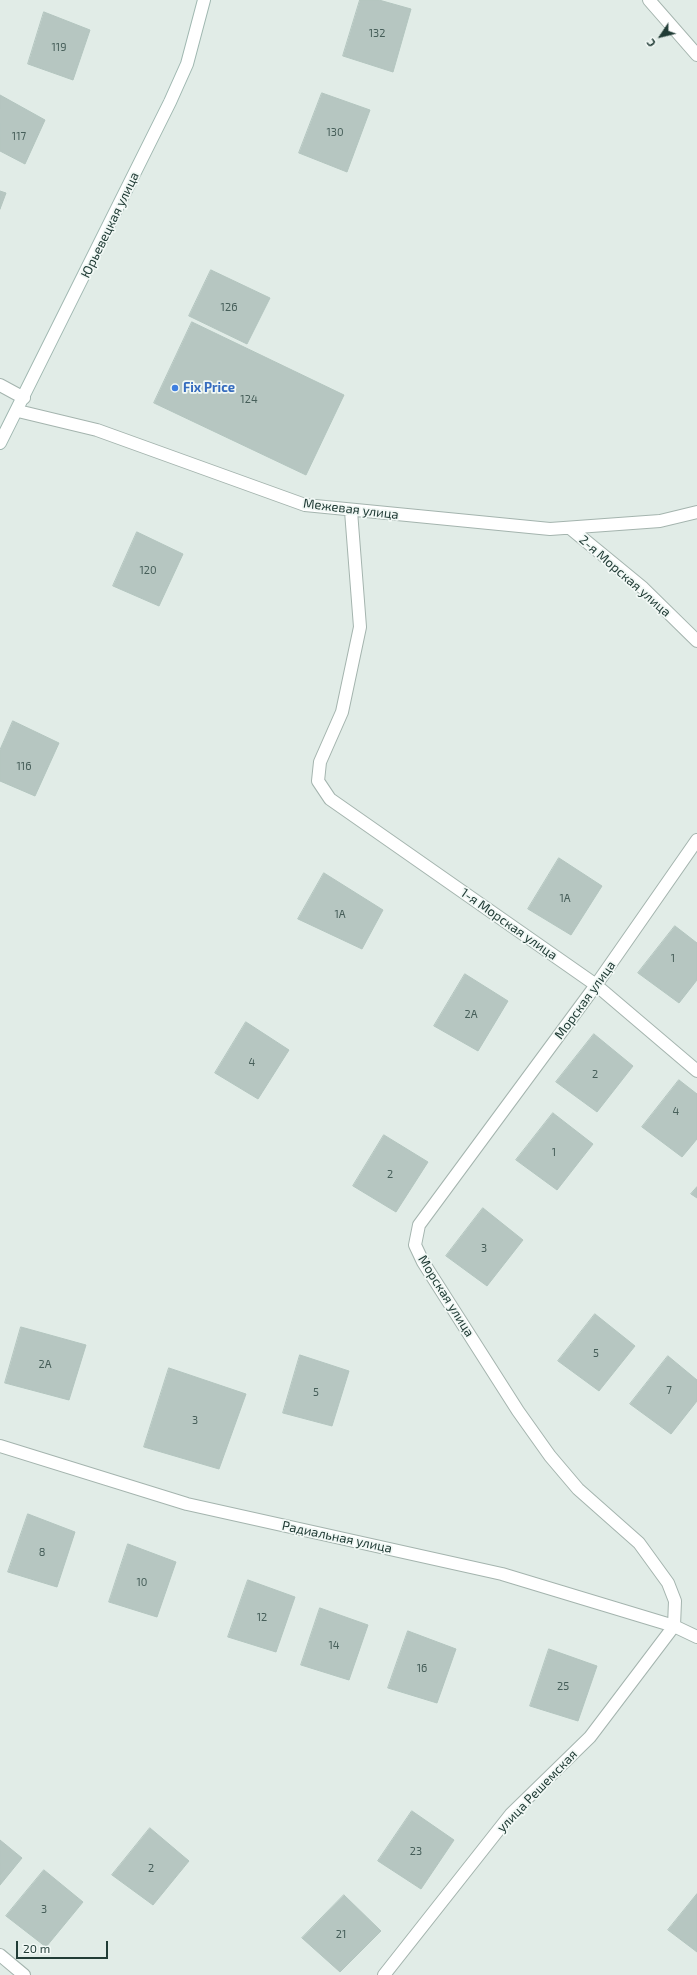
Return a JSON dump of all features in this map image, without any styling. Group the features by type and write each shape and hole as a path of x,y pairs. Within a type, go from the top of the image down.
{"street":[{"name":"Юрьевецкая улица","path":"0,443 18,411 170,102 187,64 204,0"},
{"path":"649,0 697,55"},
{"path":"0,385 24,398"},
{"name":"Межевая улица","path":"18,411 97,430 305,505 351,511 455,519 550,529 660,521 697,512"},
{"name":"1-я Морская улица","path":"351,511 360,627 342,712 320,762 318,781 330,799 596,985 697,1071"},
{"name":"2-я Морская улица","path":"570,528 643,588 697,641"},
{"name":"Морская улица","path":"674,1626 675,1601 668,1583 638,1543 578,1489 550,1456 513,1404 423,1262 415,1245 419,1225 596,985 697,840"},
{"name":"Радиальная улица","path":"0,1446 187,1504 502,1574 674,1626"},
{"path":"674,1626 697,1637"},
{"name":"улица Решемская","path":"384,1975 511,1814 590,1737 674,1626"},
{"path":"0,1955 24,1975"}],"building":[{"path":"360,0 379,0 411,9 393,72 343,56"},
{"path":"44,12 90,30 73,80 28,64"},
{"path":"322,93 370,110 347,172 299,153"},
{"path":"0,95 45,120 25,164 0,151"},
{"path":"0,191 6,193 0,209"},
{"path":"211,270 270,298 247,344 189,316"},
{"path":"192,322 344,395 306,475 154,403"},
{"path":"137,532 183,554 159,606 113,586"},
{"path":"13,721 59,743 35,796 0,781 0,750"},
{"path":"559,858 602,886 571,935 528,909"},
{"path":"324,873 383,910 362,949 298,919"},
{"path":"675,926 697,943 697,980 679,1003 638,973"},
{"path":"465,974 508,1001 478,1051 434,1026"},
{"path":"246,1022 289,1050 258,1099 215,1073"},
{"path":"594,1034 633,1066 597,1112 556,1082"},
{"path":"679,1080 697,1094 697,1139 682,1157 642,1127"},
{"path":"553,1113 593,1144 557,1190 516,1160"},
{"path":"384,1135 428,1162 396,1212 353,1186"},
{"path":"697,1187 697,1198 691,1194"},
{"path":"483,1208 523,1240 487,1286 446,1256"},
{"path":"595,1314 635,1346 599,1391 558,1361"},
{"path":"21,1327 86,1345 69,1400 5,1383"},
{"path":"300,1355 349,1371 332,1426 283,1413"},
{"path":"668,1356 697,1380 697,1401 671,1434 630,1404"},
{"path":"169,1368 246,1394 219,1469 144,1447"},
{"path":"28,1514 75,1532 57,1587 8,1572"},
{"path":"128,1544 176,1562 157,1617 109,1602"},
{"path":"248,1580 295,1597 276,1652 228,1637"},
{"path":"320,1608 368,1625 349,1680 301,1665"},
{"path":"408,1631 456,1649 437,1703 388,1688"},
{"path":"549,1649 597,1666 578,1721 530,1706"},
{"path":"412,1811 454,1840 421,1889 378,1861"},
{"path":"150,1828 189,1861 153,1905 112,1875"},
{"path":"0,1840 22,1858 0,1885"},
{"path":"44,1870 83,1902 46,1947 6,1916"},
{"path":"697,1894 697,1952 668,1930"},
{"path":"344,1895 381,1931 340,1972 302,1938"}],"place":[{"name":"Fix Price","path":"175,388"}]}
